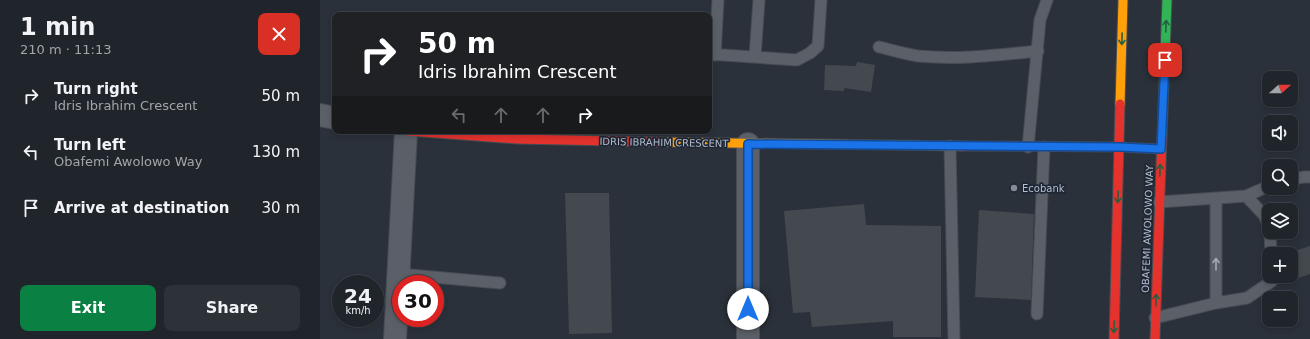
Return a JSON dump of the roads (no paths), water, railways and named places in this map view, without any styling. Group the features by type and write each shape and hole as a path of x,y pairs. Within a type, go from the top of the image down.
{"street":[{"path":"1114,339 1123,0"},
{"name":"OBAFEMI AWOLOWO WAY","path":"1155,339 1167,0"},
{"path":"320,115 332,117"},
{"path":"395,339 407,134"},
{"name":"IDRIS IBRAHIM CRESCENT","path":"448,134 517,139 612,136 748,144 1120,147 1161,149"},
{"path":"748,144 748,339"}],"lane":[{"path":"718,0 712,54 797,60 810,53 818,46 821,0"},
{"path":"755,57 759,0"},
{"path":"1028,147 1040,20 1047,0"},
{"path":"879,47 916,56 941,58 965,58 1038,51"},
{"path":"950,146 954,339"},
{"path":"1037,314 1044,147"},
{"path":"1298,178 1310,177"},
{"path":"1159,202 1246,196 1262,189"},
{"path":"1246,196 1262,213"},
{"path":"1216,199 1216,303"},
{"path":"399,274 500,283"},
{"path":"1155,318 1216,303 1247,298 1269,283"}],"place":[{"name":"Ecobank","path":"1014,188"}]}
